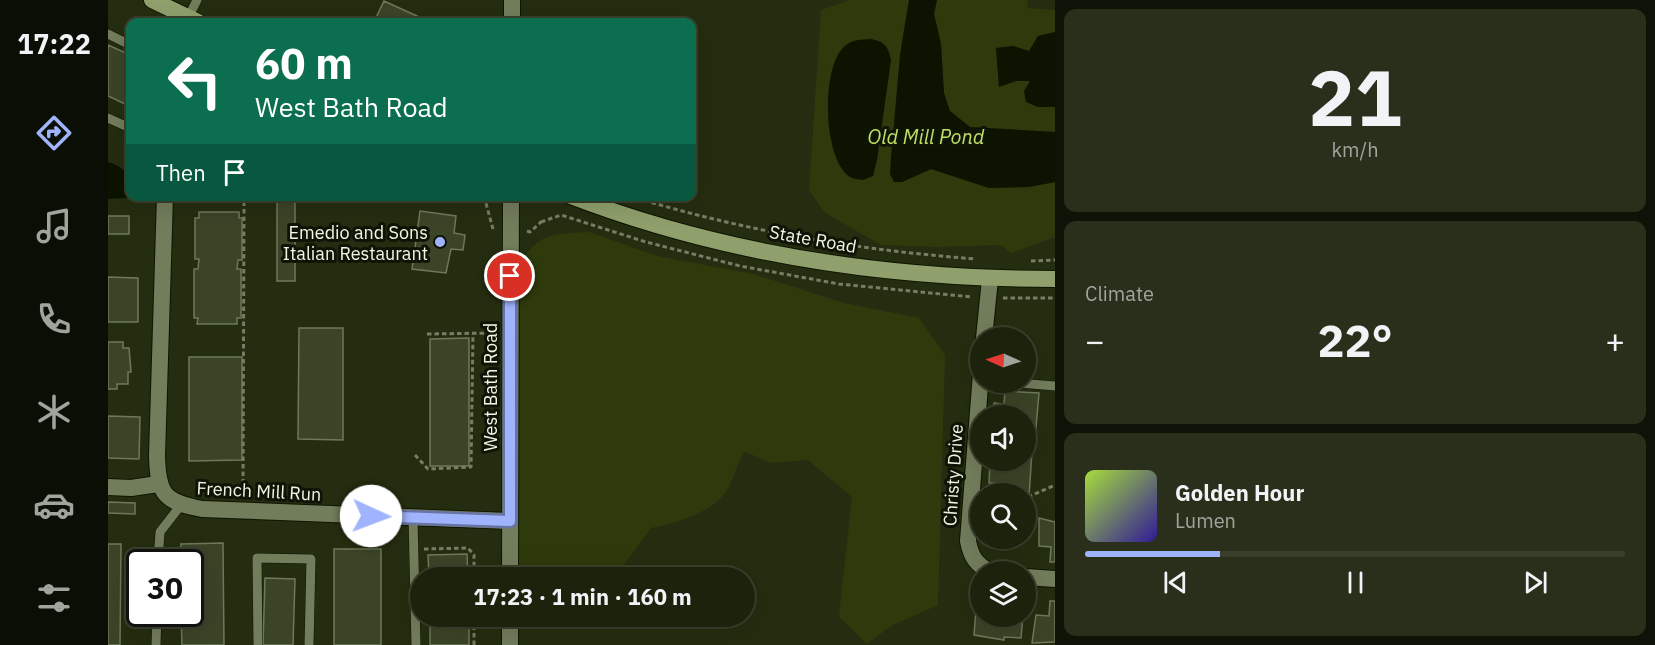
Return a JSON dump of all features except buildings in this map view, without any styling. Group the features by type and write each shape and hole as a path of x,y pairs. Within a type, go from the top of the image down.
{"main road":[{"path":"152,0 189,18"},
{"name":"State Road","path":"587,201 668,227 801,258 868,269 990,279 1055,279"}],"street":[{"path":"512,0 512,18"},
{"path":"108,487 131,488 158,484 165,201"},
{"name":"West Bath Road","path":"510,567 511,201"},
{"path":"985,327 990,279"},
{"name":"Christy Drive","path":"976,561 971,556 968,541 980,393"},
{"name":"French Mill Run","path":"158,484 166,495 182,506 202,509 510,521"},
{"path":"1036,578 1055,579"},
{"path":"510,627 510,645"}],"lane":[{"path":"193,18 197,0"},
{"path":"108,34 126,43"},
{"path":"108,118 126,126"},
{"path":"1036,384 1055,386"},
{"path":"159,549 160,532 182,506"},
{"path":"413,518 416,645"},
{"path":"258,645 257,558 311,559 309,645"},
{"path":"156,627 156,645"}],"path":[{"path":"243,491 244,201 258,201"},
{"path":"486,201 496,231"},
{"path":"648,201 718,221 818,242 986,260"},
{"path":"527,231 530,232 541,222 540,219"},
{"path":"1028,261 1055,260"},
{"path":"415,455 428,469 471,467 473,333"},
{"path":"427,334 493,333"},
{"path":"1036,493 1055,485"},
{"path":"414,549 468,548 474,555 474,567"},
{"path":"474,627 474,645"}],"green space":[{"path":"850,0 909,0 898,83 902,182 931,169 989,188 1029,187 1055,182 1055,237 1011,253 1001,245 939,247 881,245 824,212 809,190 821,10"},
{"path":"937,0 1028,0 1027,8 1055,10 1055,32 1038,36 1029,51 1013,46 996,48 999,87 1016,81 1031,81 1038,107 1055,107 1055,132 970,127 950,111 944,93 941,44 934,14"},
{"path":"589,232 657,256 753,274 844,303 919,318 945,355 938,605 891,626 867,644 839,617 852,497 808,460 770,463 744,451 731,482 715,503 695,515 651,528 622,567 510,567 510,276 535,245 549,236"}],"water":[{"name":"Old Mill Pond","path":"909,0 937,0 934,14 941,44 944,93 950,111 970,127 1055,132 1055,182 1029,187 989,188 931,169 902,182 894,182 890,174 891,157 900,55"},
{"name":"Old Mill Pond","path":"1055,32 1055,107 1038,107 1026,102 1024,91 1030,81 1016,81 999,87 996,48 1013,46 1029,51 1038,36"},
{"path":"871,39 885,45 891,60 877,160 873,176 863,180 850,177 841,167 834,152 828,112 829,91 837,56 845,46 854,41"},
{"path":"108,162 120,167 126,174 126,198 108,199"}],"place":[{"name":"Emedio and Sons Italian Restaurant","path":"440,242"}],"route":[{"path":"371,516 510,521 510,276"}]}
